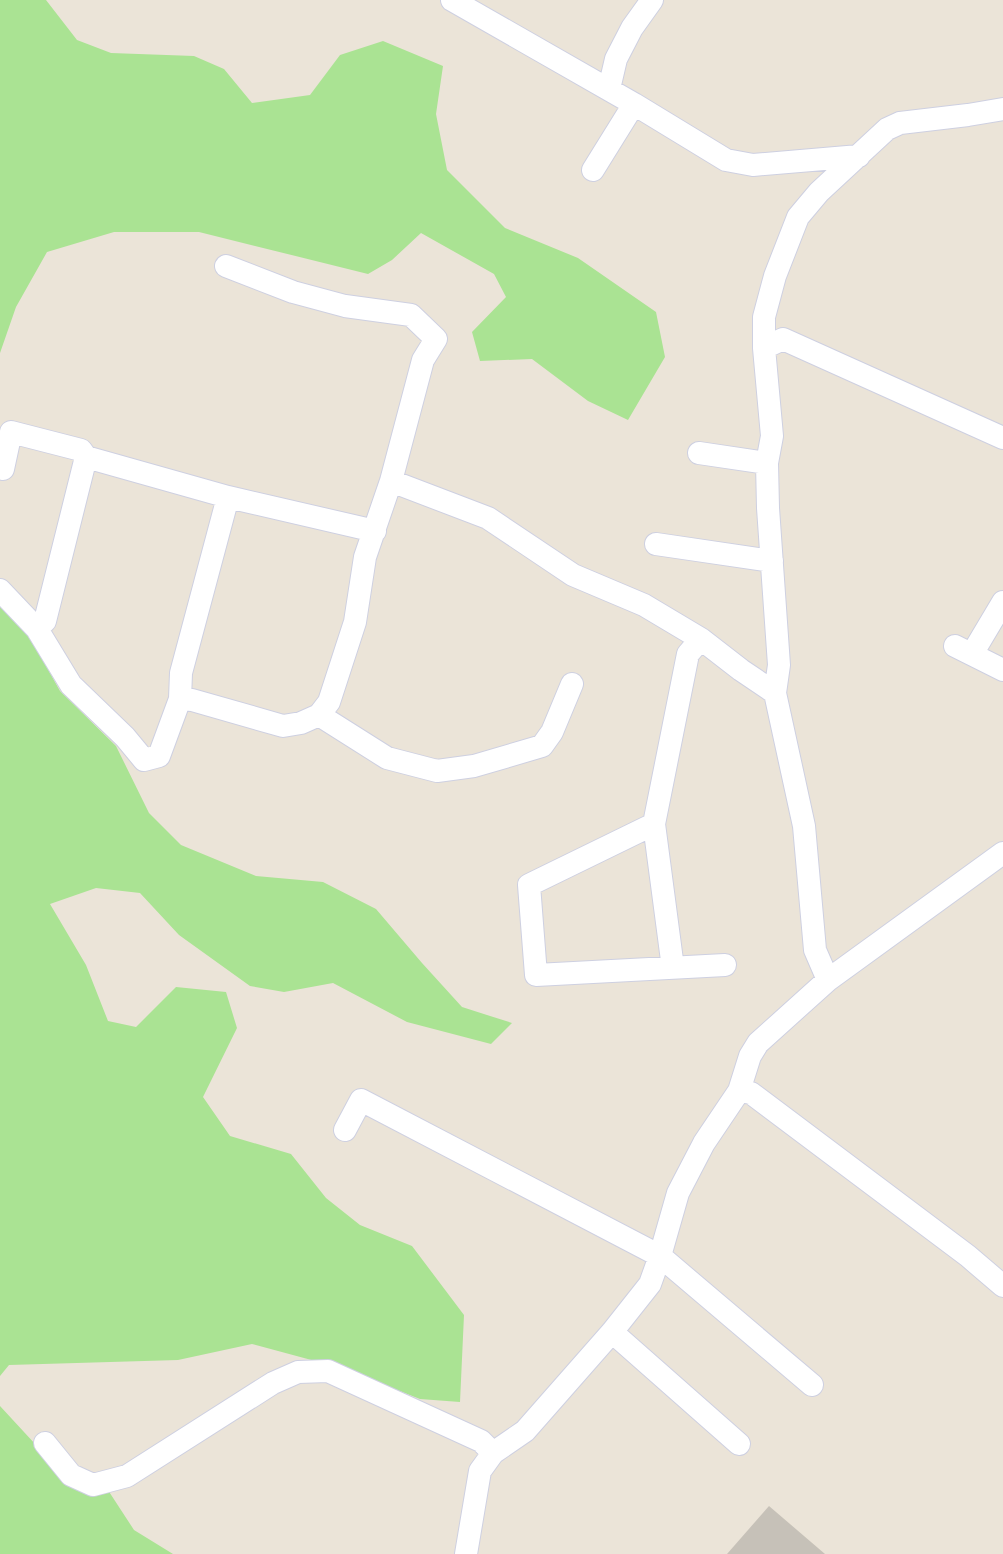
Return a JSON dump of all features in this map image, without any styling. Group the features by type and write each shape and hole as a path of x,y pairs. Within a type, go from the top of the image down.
{"street":[{"path":"452,0 609,89 726,160 753,165 859,156"},
{"path":"609,89 616,59 632,28 652,0"},
{"path":"593,170 634,104"},
{"path":"828,980 815,950 804,826 775,693 779,664 768,508 767,462 772,436 764,348 764,317 775,276 798,217 819,192 887,130 900,123 968,115 1003,109"},
{"path":"180,699 192,700 283,726 301,723 319,714 328,702 355,622 365,557 375,532 391,481 423,360 436,339 411,315 345,306 293,292 226,266"},
{"path":"764,348 783,338 1003,438"},
{"path":"3,469 11,432 81,450 86,457 228,497 375,532"},
{"path":"699,453 767,462"},
{"path":"37,629 45,621 86,457"},
{"path":"391,481 488,518 573,575 644,605 700,638 741,670 775,693"},
{"path":"0,590 37,629 71,685 125,737 144,760 159,756 180,699 181,673 228,497"},
{"path":"656,544 772,561"},
{"path":"1003,602 964,650 1003,670"},
{"path":"673,968 654,824 688,654 700,638"},
{"path":"319,714 387,758 437,771 474,766 542,746 552,732 572,684"},
{"path":"654,824 529,885 536,975 725,965"},
{"path":"466,1554 480,1471 493,1453 525,1431 612,1332 650,1284 660,1256 678,1193 704,1143 740,1091 750,1056 758,1043 828,980 1003,852"},
{"path":"740,1091 751,1094 968,1256 1003,1286"},
{"path":"345,1130 361,1100 660,1256 812,1386"},
{"path":"612,1332 740,1444"},
{"path":"45,1443 71,1475 93,1485 127,1476 273,1383 298,1372 328,1371 481,1441 493,1453"}],"green space":[{"path":"0,0 46,0 77,40 111,53 194,56 224,69 252,103 310,95 340,55 383,41 443,66 436,114 447,170 505,228 578,258 656,312 665,357 628,420 588,401 532,359 480,361 472,332 506,297 494,274 421,233 392,260 368,274 199,232 114,232 47,252 16,307 0,353"},
{"path":"0,607 30,637 60,691 116,746 149,813 181,845 256,876 323,882 376,909 462,1007 512,1023 491,1044 407,1022 333,983 284,992 250,986 179,935 140,893 96,888 50,904 86,965 108,1021 136,1027 176,987 226,992 237,1028 203,1097 230,1136 291,1154 326,1198 360,1225 412,1246 464,1315 460,1402 420,1399 341,1368 252,1344 178,1360 9,1365 0,1376"},
{"path":"0,1406 48,1458 104,1484 134,1530 173,1554 0,1554"}],"building":[{"path":"769,1506 825,1554 727,1554"}]}
